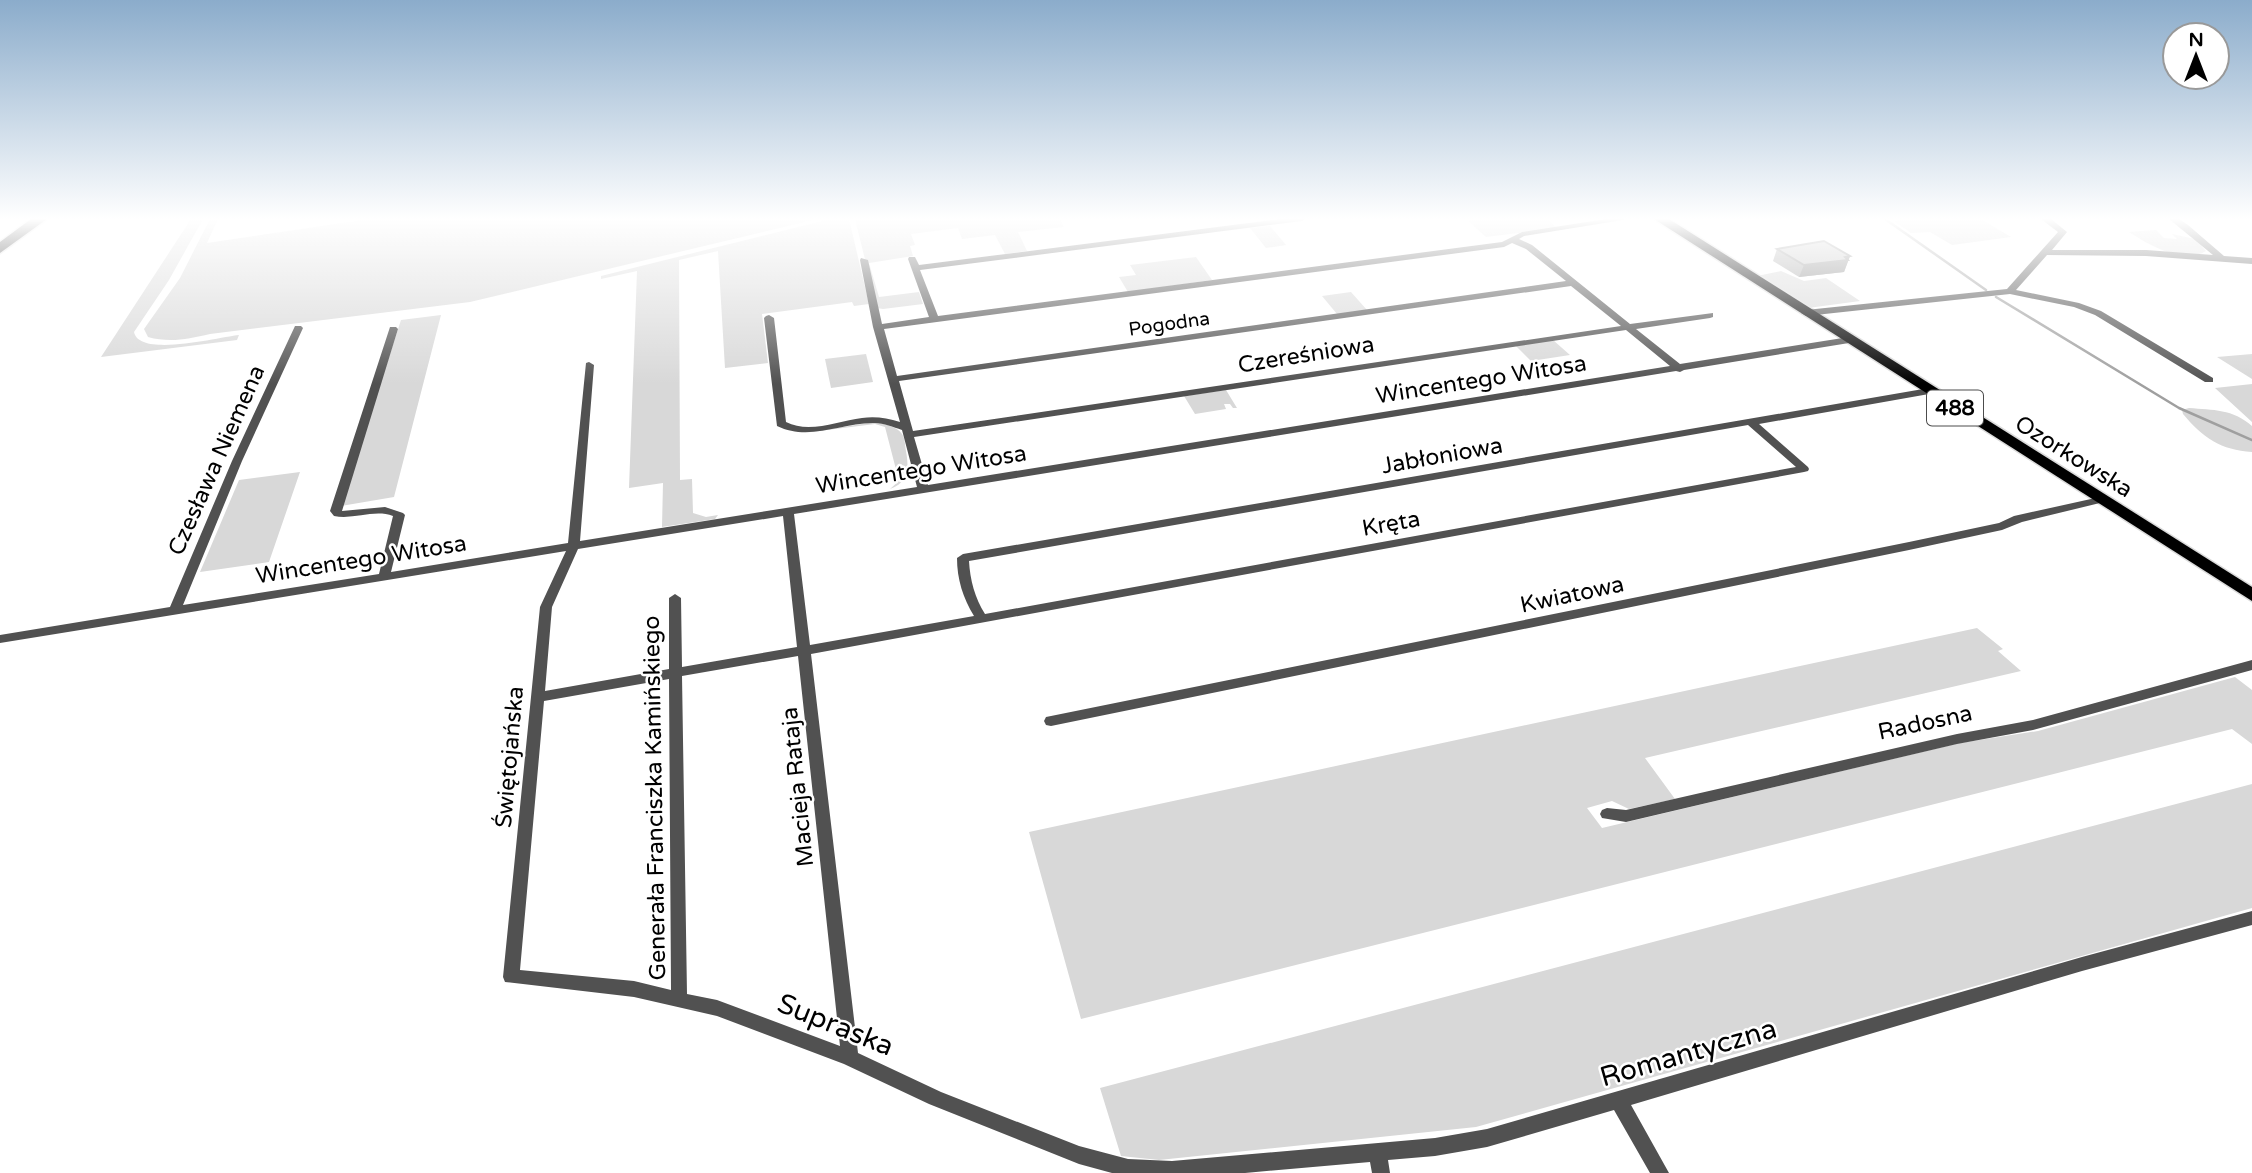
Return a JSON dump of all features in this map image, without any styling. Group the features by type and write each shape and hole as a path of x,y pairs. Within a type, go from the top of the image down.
{"main road":[{"name":"Ozorkowska","path":"1745,274 2252,595"}],"street":[{"path":"867,274 878,327 895,379 924,491"},
{"path":"920,274 934,319"},
{"path":"878,327 1278,274"},
{"path":"1561,274 1680,369"},
{"path":"2010,291 2026,274"},
{"name":"Pogodna","path":"895,379 1572,283"},
{"path":"1806,313 2010,291 2076,305 2098,313 2209,380"},
{"name":"Czereśniowa","path":"907,432 1710,315"},
{"path":"769,318 781,424 787,428 799,430 872,420 902,405"},
{"name":"Czesława Niemena","path":"175,610 237,461 298,328"},
{"path":"384,576 400,518 396,512 379,510 344,516 337,511 393,329"},
{"name":"Wincentego Witosa","path":"2,642 175,610 1849,340"},
{"name":"Świętojańska","path":"511,977 546,607 574,546 589,365"},
{"name":"Jabłoniowa","path":"982,619 971,601 964,575 963,558 1929,391"},
{"path":"872,420 907,432"},
{"name":"Kręta","path":"982,619 1804,468 1752,423"},
{"name":"Kwiatowa","path":"1051,721 1909,546 2003,526 2018,519 2100,500"},
{"name":"Macieja Rataja","path":"788,512 850,1058"},
{"name":"Generała Franciszka Kamińskiego","path":"675,598 678,997"},
{"path":"538,696 982,619"},
{"name":"Radosna","path":"1607,814 1626,817 1957,739 2033,725 2252,665"},
{"name":"Romantyczna","path":"1128,1168 1172,1170 1435,1147 1487,1138 2082,964 2252,918"},
{"name":"Supraska","path":"511,977 586,982 678,997 750,1019 850,1058 935,1098 1079,1155 1128,1168"},
{"path":"1618,1100 1660,1173"},
{"path":"1377,1151 1381,1173"}],"shaded area":[{"path":"155,274 172,274 134,332 139,340 164,345 239,335 237,340 101,357"},
{"path":"182,274 588,274 470,302 179,340 148,337 144,329"},
{"path":"610,274 625,274 601,279 601,276"},
{"path":"637,274 679,274 680,480 692,479 693,513 706,517 718,515 715,519 662,527 663,483 629,488"},
{"path":"719,274 862,274 869,304 854,306 852,302 762,314 768,363 725,368"},
{"path":"869,274 872,274 879,297 919,292 923,304 883,309 877,308"},
{"path":"1208,274 1212,280 1128,292 1119,277"},
{"path":"1787,274 1804,281 1826,278 1860,301 1808,308 1757,276"},
{"path":"1351,292 1367,310 1337,314 1322,296"},
{"path":"441,315 394,497 341,506 401,320"},
{"path":"1553,340 1570,355 1531,361 1516,346"},
{"path":"866,354 873,382 831,388 825,359"},
{"path":"2252,354 2252,379 2217,357"},
{"path":"2252,384 2252,422 2215,388"},
{"path":"1226,390 1237,408 1224,404 1226,409 1195,414 1184,396"},
{"path":"2189,408 2222,411 2245,420 2252,426 2252,452 2231,449 2205,436 2183,414 2182,410"},
{"path":"875,422 897,429 904,440 906,474 901,483 890,489 899,481 885,427 875,424 803,433"},
{"path":"300,472 269,562 200,572 239,480"},
{"path":"1977,628 2003,649 1998,651 2021,671 1645,758 1675,799 1629,809 1612,801 1587,808 1602,828 1960,743 2038,731 2235,677 2252,690 2252,744 2232,729 1081,1019 1029,832"},
{"path":"2252,784 2252,908 1476,1127 1159,1160 1121,1156 1100,1088"}],"waterway":[{"path":"1963,274 1986,290"},
{"path":"1996,297 2179,408 2252,440"}]}
